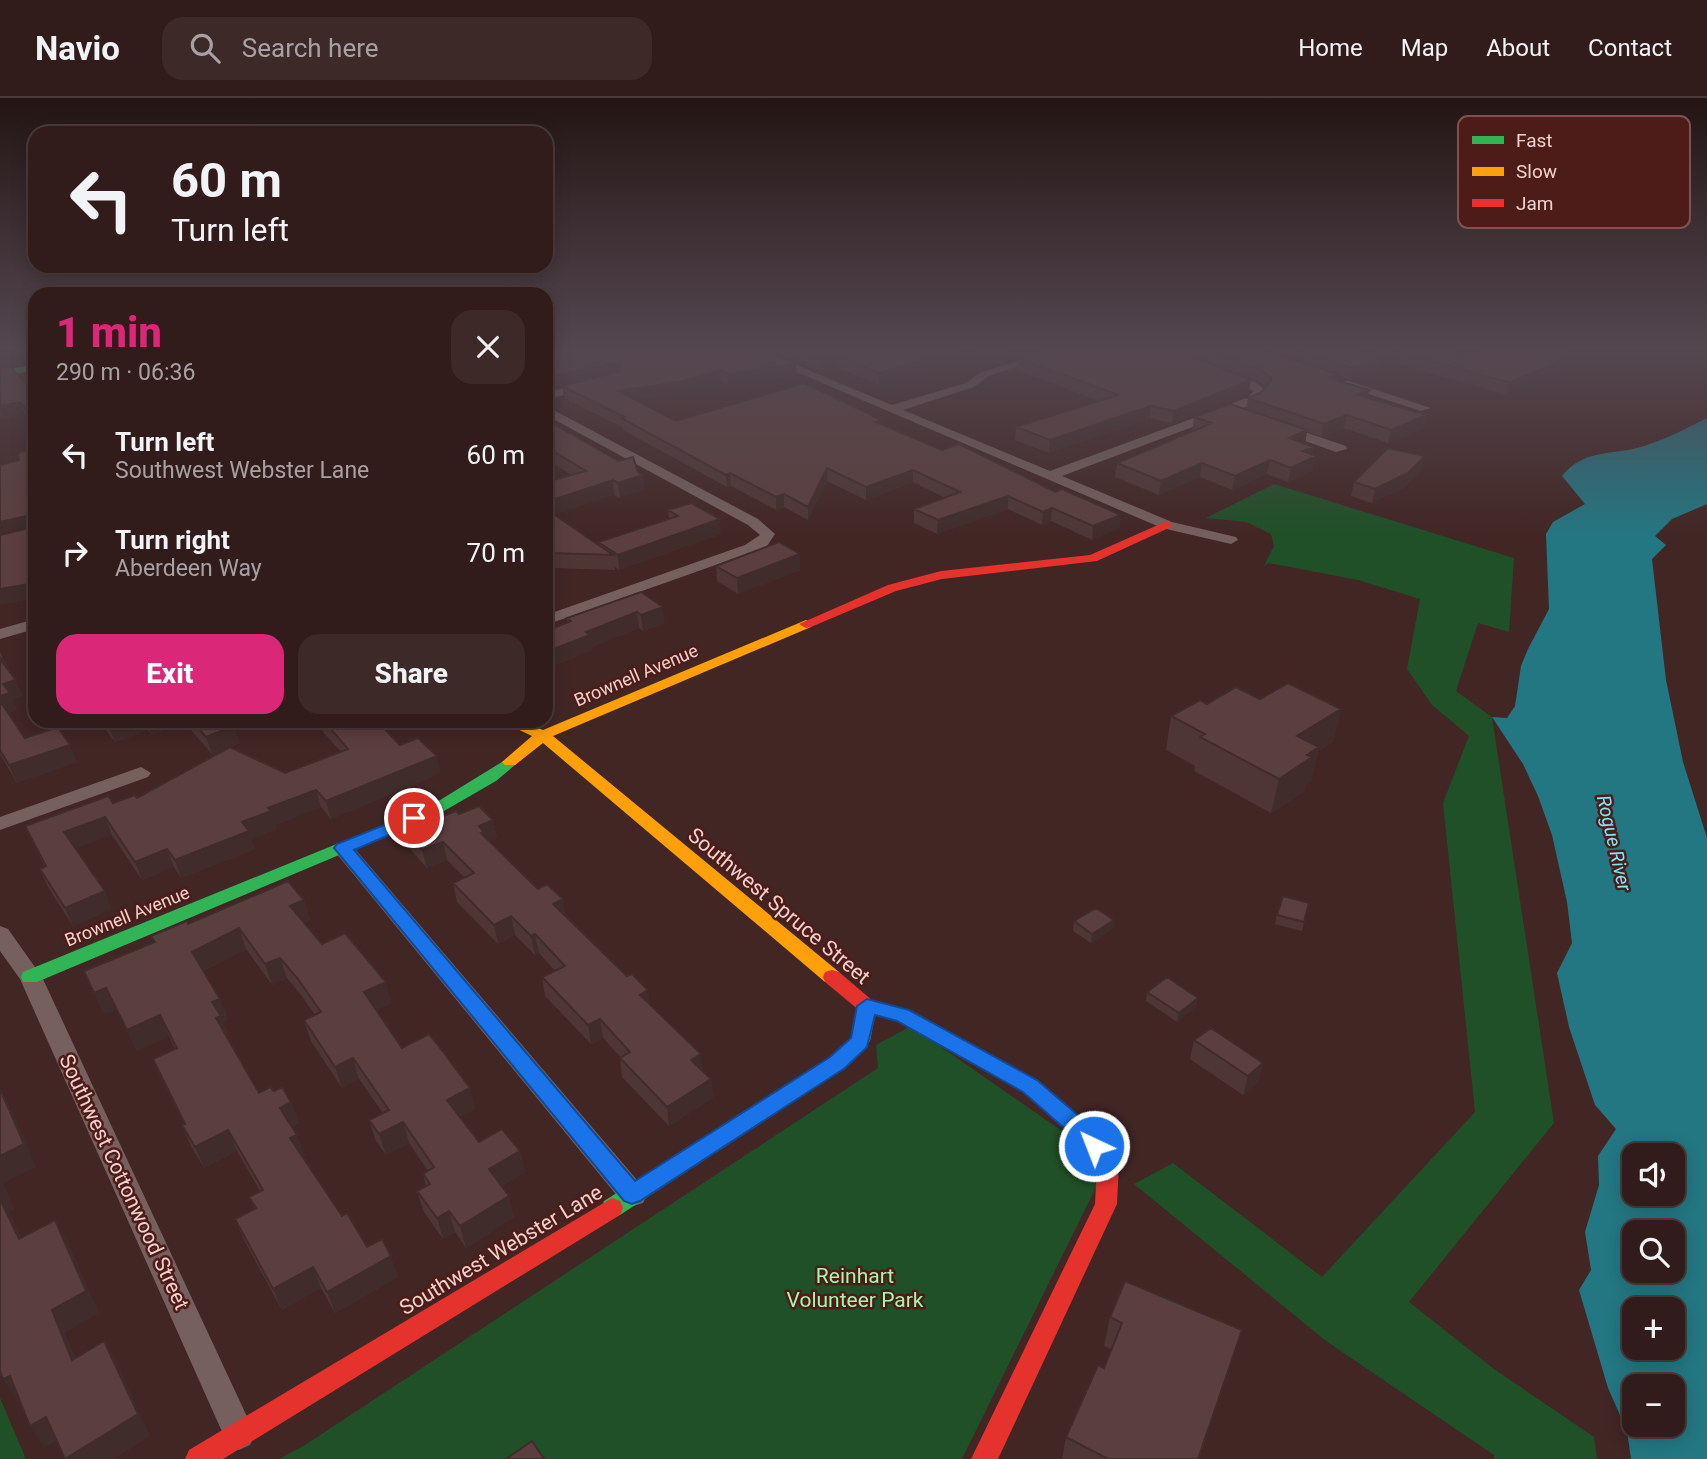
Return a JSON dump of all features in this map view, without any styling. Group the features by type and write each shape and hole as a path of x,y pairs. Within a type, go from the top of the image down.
{"street":[{"path":"896,411 1167,525 1231,540"},
{"path":"1050,476 1227,411"},
{"path":"1229,411 1242,415"},
{"path":"553,414 753,522 768,534 762,543 750,548 553,618"},
{"path":"1267,423 1341,449"},
{"name":"Brownell Avenue","path":"30,977 465,796 543,735 902,585 942,575 1093,558 1167,525"},
{"path":"0,634 28,626"},
{"name":"Southwest Spruce Street","path":"526,728 543,735 867,1006 902,1015 1030,1086 1080,1129 1108,1163 1106,1204 984,1459"},
{"path":"0,824 141,773"},
{"path":"343,848 632,1195"},
{"name":"Southwest Cottonwood Street","path":"0,934 30,977 239,1434"},
{"name":"Southwest Webster Lane","path":"198,1459 632,1195 838,1063 860,1041 867,1006"}],"green space":[{"path":"1274,484 1514,558 1509,632 1478,623 1456,691 1492,717 1554,1123 1409,1302 1494,1369 1594,1437 1597,1459 1494,1459 1494,1455 1326,1341 1134,1184 1173,1163 1322,1277 1475,1112 1443,803 1469,736 1432,705 1407,669 1420,599 1358,580 1269,563 1264,566 1274,546 1271,534 1246,522 1206,518"},
{"name":"Reinhart Volunteer Park","path":"911,1026 1108,1163 962,1459 279,1459 305,1445 878,1068 876,1045"},
{"path":"0,1398 26,1459 0,1459"}],"water":[{"name":"Rogue River","path":"1707,418 1707,504 1672,519 1655,536 1666,545 1652,559 1666,680 1683,762 1707,838 1707,1459 1631,1459 1628,1437 1685,1437 1685,1374 1622,1374 1622,1420 1608,1388 1579,1290 1591,1270 1585,1232 1599,1185 1598,1156 1616,1129 1595,1105 1569,1027 1557,973 1572,943 1567,902 1552,835 1523,764 1492,717 1507,718 1515,706 1521,666 1549,609 1546,534 1553,522 1585,504 1562,476 1587,458 1646,445"}],"building":[{"path":"612,411 656,411 676,421 711,411 862,411 882,420 876,422 942,450 959,444 1055,492 1062,489 1121,515 1093,526 1052,508 1043,512 1008,496 938,520 914,509 960,492 913,470 866,487 827,468 808,507 784,494 776,497 730,473 726,475 621,418 625,417"},
{"path":"1069,411 1138,411 1050,440 1016,427"},
{"path":"1212,411 1249,411 1307,430 1289,438 1314,447 1303,451 1316,456 1291,468 1270,460 1235,476 1202,463 1161,481 1117,463 1212,423 1194,417"},
{"path":"1285,411 1412,411 1427,415 1391,430 1347,415 1324,424"},
{"path":"553,424 619,461 633,457 638,472 643,475 618,483 613,480 553,500 553,480 586,471 553,451"},
{"path":"1388,448 1425,456 1408,473 1375,489 1354,482"},
{"path":"28,450 28,516 0,522 0,465 19,460 18,453"},
{"path":"691,503 720,519 618,555 598,542 678,516 668,510"},
{"path":"555,515 613,555 553,553"},
{"path":"28,528 28,584 0,589 0,535"},
{"path":"779,542 800,554 737,578 716,566"},
{"path":"641,592 663,607 641,615 637,612 586,632 590,635 553,649 553,628 571,621 567,618"},
{"path":"0,659 16,680 3,684 10,693 0,696"},
{"path":"1288,683 1341,709 1297,736 1319,747 1307,755 1312,757 1279,779 1200,737 1205,734 1171,716 1200,700 1207,704 1236,687 1260,699"},
{"path":"0,701 25,738 59,728 70,745 9,765 0,750"},
{"path":"198,728 229,728 206,737"},
{"path":"330,728 384,728 400,745 418,738 437,756 326,801 316,790 268,808 271,811 242,822 249,831 175,860 167,849 135,862 105,817 64,832 105,891 65,908 40,869 46,866 25,826 108,796 113,803 135,795 137,798 230,747 285,773 348,749"},
{"path":"479,806 493,820 479,826 484,832 481,833 538,889 547,884 563,899 553,904 627,976 632,974 648,990 640,995 701,1054 691,1060 711,1079 667,1107 620,1058 630,1052 600,1019 588,1025 542,977 565,966 535,934 531,936 511,916 494,925 453,883 474,873 443,842 422,850 406,831 456,811 459,814"},
{"path":"288,881 304,900 290,906 322,944 345,933 386,982 364,992 402,1048 429,1034 470,1088 447,1100 479,1142 502,1129 520,1151 489,1169 509,1196 460,1226 449,1211 437,1218 417,1191 430,1184 423,1174 434,1167 403,1122 379,1134 369,1120 389,1110 353,1058 335,1067 304,1020 321,1012 280,958 265,964 239,928 192,952 220,999 212,1002 221,1016 216,1018 259,1093 270,1087 274,1091 282,1087 291,1102 280,1108 297,1135 290,1138 342,1216 347,1213 367,1247 382,1239 391,1256 327,1292 313,1267 273,1289 235,1219 256,1208 249,1197 263,1190 228,1130 195,1147 182,1125 185,1124 153,1059 177,1048 160,1015 127,1030 106,988 94,993 84,971 155,942 151,936 187,921 188,924"},
{"path":"1283,896 1309,903 1304,922 1277,915"},
{"path":"1096,908 1114,920 1092,934 1074,921"},
{"path":"1167,977 1198,998 1179,1013 1147,992"},
{"path":"1211,1028 1263,1063 1248,1076 1194,1040"},
{"path":"0,1089 24,1144 0,1156"},
{"path":"0,1199 19,1239 55,1220 86,1291 52,1310 72,1360 104,1341 138,1414 65,1459 46,1417 30,1426 10,1376 3,1379 0,1371"},
{"path":"1125,1281 1242,1330 1198,1459 1108,1459 1066,1437 1098,1365 1104,1368 1122,1323 1110,1317"},
{"path":"532,1441 544,1459 506,1459"}],"traffic: fast":[{"path":"30,977 438,808 490,778 510,762"},
{"path":"612,1208 838,1063 860,1041 867,1006"}],"traffic: slow":[{"path":"510,762 543,735 806,624"},
{"path":"526,728 543,735 832,977"}],"traffic: jam":[{"path":"806,624 892,588 941,575 1093,558 1167,525"},
{"path":"832,977 867,1006 902,1015 1030,1086 1080,1129 1108,1163 1106,1204 984,1459"},
{"path":"198,1459 612,1208"}],"route":[{"path":"414,818 343,848 632,1195 838,1063 860,1041 867,1006 902,1015 1030,1086 1080,1129 1094,1146"}]}
